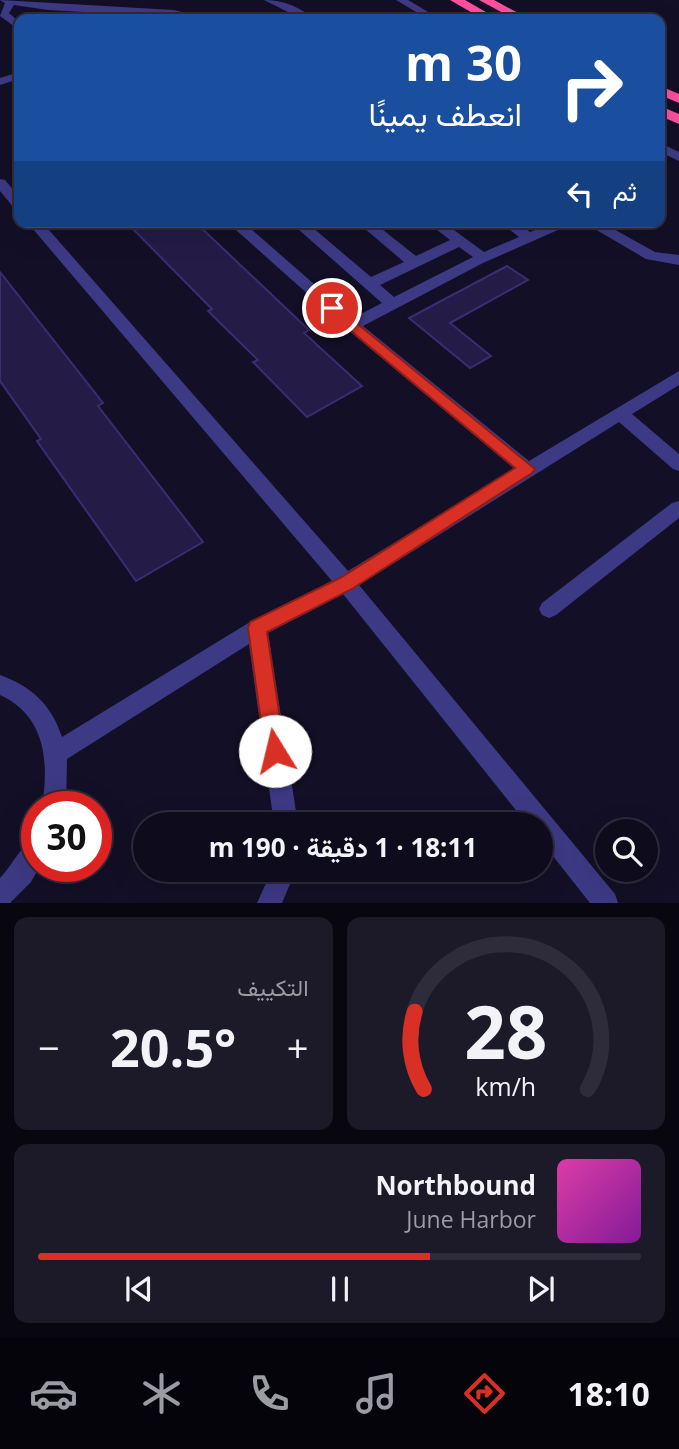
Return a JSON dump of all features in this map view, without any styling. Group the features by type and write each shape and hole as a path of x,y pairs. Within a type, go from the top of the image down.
{"highway":[{"path":"456,0 483,14"},
{"path":"485,0 513,14"}],"street":[{"path":"269,0 300,14"},
{"path":"401,0 426,14"},
{"path":"14,22 4,13 8,1 48,7 179,14"},
{"path":"0,183 14,199"},
{"path":"39,228 346,583 606,903"},
{"path":"241,228 352,325 527,469"},
{"path":"304,228 391,303"},
{"path":"371,228 415,263"},
{"path":"442,228 485,259"},
{"path":"516,228 530,238"},
{"path":"352,325 391,303 554,228"},
{"path":"601,228 651,256 679,260"},
{"path":"370,284 460,241"},
{"path":"57,753 257,628 346,583 679,377"},
{"path":"619,413 679,464"},
{"path":"549,609 679,508"},
{"path":"257,628 284,812"},
{"path":"0,685 23,697 39,712 50,731 57,753 57,791"},
{"path":"0,896 21,874"},
{"path":"269,903 279,882"}],"building":[{"path":"132,228 201,228 309,330 304,333 362,386 307,417 253,362 258,360 208,311 212,309"},
{"path":"507,266 528,280 450,323 491,356 470,368 409,318"},
{"path":"0,272 103,403 98,406 203,542 136,581 37,441 41,439 0,381"}],"route":[{"path":"275,751 257,628 346,583 527,469 332,308"}]}
